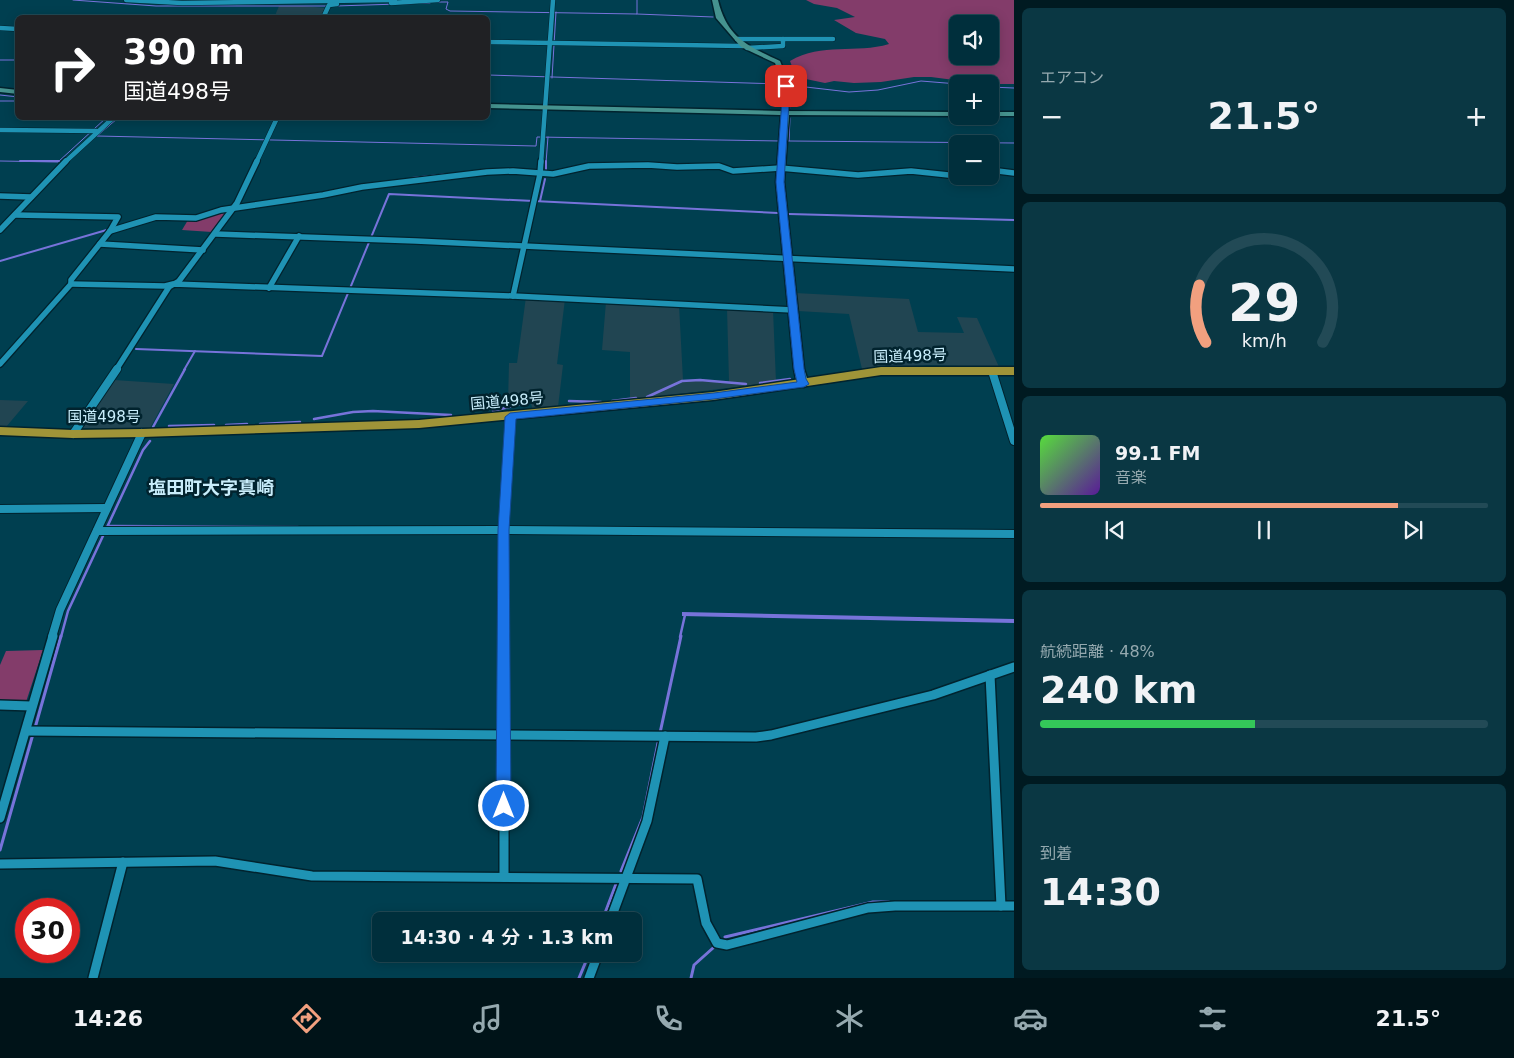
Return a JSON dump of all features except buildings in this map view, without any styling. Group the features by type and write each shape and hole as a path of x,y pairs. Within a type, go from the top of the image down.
{"highway":[{"name":"国道498号","path":"0,431 73,434 142,433 419,424 510,417 714,396 881,371 1014,371"}],"street":[{"path":"126,0 182,3 395,0"},
{"path":"324,15 328,6 438,0"},
{"path":"513,296 540,172 547,77 553,43 553,0"},
{"path":"715,0 716,14 745,47 778,62 786,85 780,166 800,379 804,384"},
{"path":"0,28 15,29"},
{"path":"737,39 833,39"},
{"path":"490,42 778,47 783,46 783,40"},
{"path":"0,90 15,92"},
{"path":"490,106 949,114"},
{"path":"999,114 1014,114"},
{"path":"0,230 97,131 111,120"},
{"path":"71,284 165,286 179,281 236,206 276,120"},
{"path":"0,130 97,131"},
{"path":"111,229 156,217 196,218 236,206 337,190 442,176 501,171 553,174 589,166 709,166 745,171 780,166 864,172 910,168 949,172"},
{"path":"780,166 858,175 911,171 949,176"},
{"path":"999,172 1014,175"},
{"path":"999,174 1014,175"},
{"path":"0,196 31,197"},
{"path":"0,364 71,284 71,280 100,244 118,217 15,215"},
{"path":"216,234 366,238 789,260 1014,269"},
{"path":"268,288 299,236"},
{"path":"100,244 204,250"},
{"path":"73,434 169,287 173,284 513,296 793,310"},
{"path":"992,371 1014,440"},
{"path":"504,877 504,530 510,417"},
{"path":"0,818 60,610 142,433"},
{"path":"0,509 107,508"},
{"path":"97,531 504,530 1014,534"},
{"path":"26,731 665,736 771,735 933,694 1014,667"},
{"path":"990,675 1001,906"},
{"path":"0,705 31,706"},
{"path":"613,912 647,821 665,736"},
{"path":"1,864 215,861 312,876 696,878 706,923 716,943 728,945 868,908 895,906 1014,906"},
{"path":"94,978 122,862"},
{"path":"589,978 595,962"}],"shaded area":[{"path":"806,0 1014,0 1014,84 999,84 999,75 949,75 949,79 914,77 881,82 854,83 834,81 825,83 796,77 790,61 802,55 827,50 877,47 889,44 885,39 856,33 834,20 855,17 837,8 814,4"},
{"path":"279,6 326,8 322,15 275,15"},
{"path":"229,211 212,232 182,230 188,220"},
{"path":"795,293 909,299 918,332 964,333 957,317 977,318 999,367 928,365 862,369 849,314 798,311"},
{"path":"526,297 565,299 557,364 563,365 558,407 533,410 530,401 508,404 509,363 517,363"},
{"path":"606,302 679,305 683,380 729,381 727,308 773,310 776,382 630,400 630,352 602,350"},
{"path":"114,380 174,384 150,428 81,428"},
{"path":"0,400 28,401 6,427 0,427"},
{"path":"682,612 1014,619 1014,623 682,616"},
{"path":"43,650 26,702 0,701 0,665 6,651"}],"waterway":[{"path":"73,0 156,6 328,6"},
{"path":"637,0 637,14"},
{"path":"438,2 448,2 446,9 450,11 556,13"},
{"path":"336,6 430,3"},
{"path":"552,77 556,13"},
{"path":"556,13 637,14"},
{"path":"637,14 713,17"},
{"path":"0,60 15,60"},
{"path":"490,75 552,77"},
{"path":"552,77 793,86"},
{"path":"793,86 849,92 878,90 921,81 949,83"},
{"path":"790,109 793,86"},
{"path":"999,87 1014,88"},
{"path":"0,95 15,97"},
{"path":"0,101 15,101"},
{"path":"789,141 790,118"},
{"path":"0,161 58,162 104,120"},
{"path":"116,120 97,136 536,146 537,137 548,137"},
{"path":"546,163 548,137"},
{"path":"548,137 780,141"},
{"path":"789,141 1014,143"},
{"path":"20,161 59,161"},
{"path":"546,163 546,169"},
{"path":"412,178 448,174"},
{"path":"540,201 545,179"},
{"path":"195,351 322,356 389,194 778,213"},
{"path":"789,214 1014,220"},
{"path":"0,261 110,229"},
{"path":"136,349 195,351"},
{"path":"184,370 195,351"},
{"path":"153,427 185,369"},
{"path":"760,383 790,379"},
{"path":"647,397 682,381 700,380 746,384"},
{"path":"612,401 636,398"},
{"path":"569,401 601,402"},
{"path":"493,411 529,402"},
{"path":"314,419 353,412 373,411 451,415"},
{"path":"260,424 300,422"},
{"path":"226,425 247,424"},
{"path":"169,426 214,425"},
{"path":"61,637 68,611 143,450 150,441"},
{"path":"108,526 298,527"},
{"path":"680,637 685,615"},
{"path":"35,728 61,636"},
{"path":"660,733 681,636"},
{"path":"0,850 33,734"},
{"path":"621,871 643,817 659,738"},
{"path":"605,912 616,884"},
{"path":"725,937 873,902 889,902"},
{"path":"691,978 694,965 713,948"},
{"path":"579,978 586,962"}],"district":[{"name":"塩田町大字真崎","path":"211,488"}],"route":[{"path":"504,806 504,530 510,417 714,396 804,384 800,379 780,182 786,86"}]}
